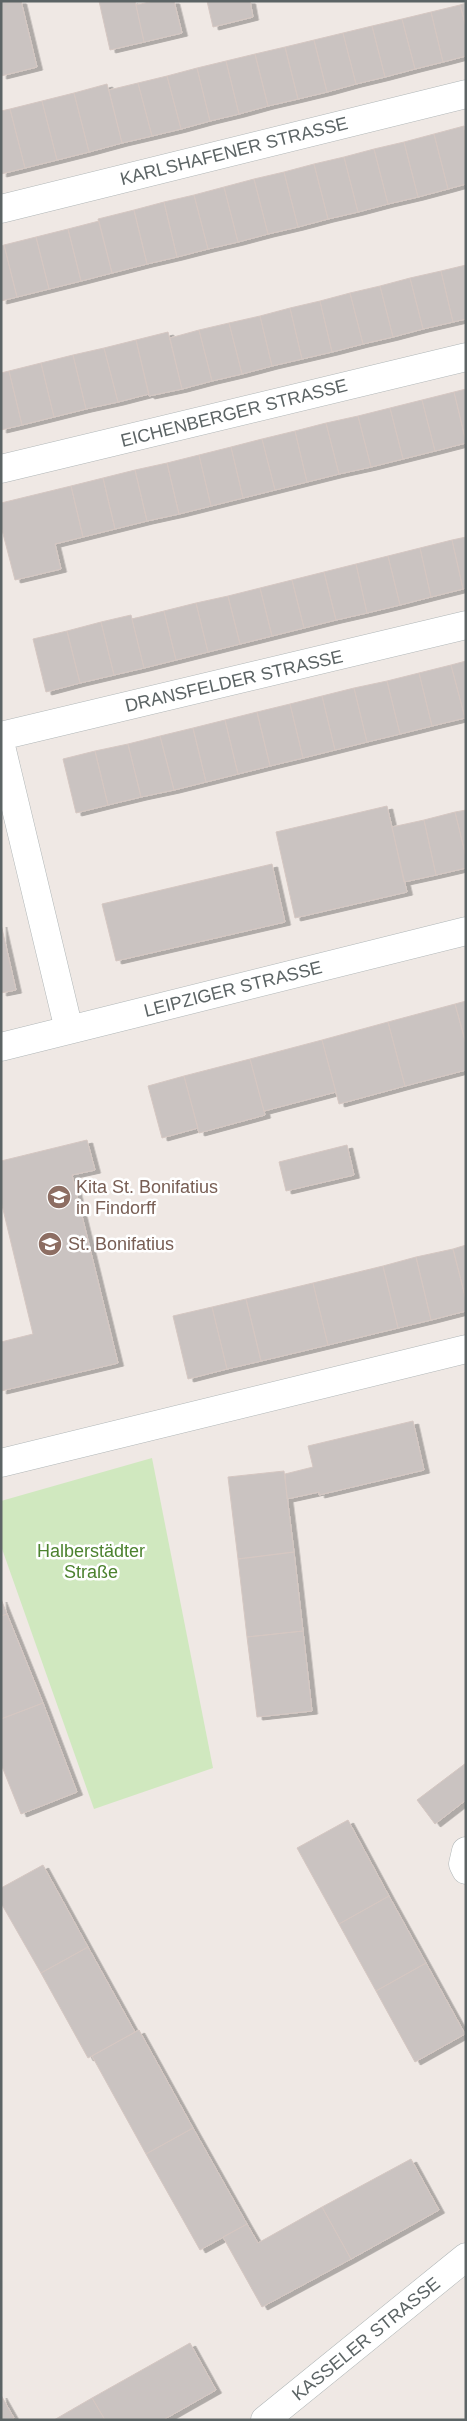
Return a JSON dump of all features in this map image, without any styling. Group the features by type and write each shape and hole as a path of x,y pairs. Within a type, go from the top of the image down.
{"street":[{"name":"KARLSHAFENER STRASSE","path":"1,209 466,94"},
{"name":"EICHENBERGER STRASSE","path":"1,470 466,357"},
{"name":"DRANSFELDER STRASSE","path":"1,736 466,625"},
{"path":"1,746 69,1030"},
{"name":"LEIPZIGER STRASSE","path":"1,1047 466,932"},
{"path":"1,1463 466,1349"},
{"path":"466,1850 463,1864 466,1870"},
{"name":"KASSELER STRASSE","path":"265,2420 466,2257"}],"green space":[{"name":"Halberstädter Straße","path":"152,1458 213,1768 94,1809 1,1546 1,1501"}],"building":[{"path":"1,1 21,1 37,67 1,76"},
{"path":"99,1 135,1 144,42 110,50"},
{"path":"154,1 174,1 182,33 144,42 136,5"},
{"path":"207,1 250,1 253,17 213,27"},
{"path":"466,3 466,27 460,5"},
{"path":"460,5 466,27 466,56 443,62 431,12"},
{"path":"431,12 443,62 415,69 402,19"},
{"path":"402,19 415,69 385,77 372,26"},
{"path":"372,26 385,77 356,84 343,33"},
{"path":"343,33 356,84 327,92 314,40"},
{"path":"314,40 327,92 298,99 285,47"},
{"path":"285,47 298,99 268,106 255,54"},
{"path":"255,54 268,106 239,114 226,61"},
{"path":"226,61 239,114 210,121 197,68"},
{"path":"197,68 210,121 181,129 167,76"},
{"path":"167,76 181,129 152,136 138,83"},
{"path":"138,83 152,136 122,143 109,90"},
{"path":"107,84 122,143 89,152 74,93"},
{"path":"74,93 89,152 57,160 42,101"},
{"path":"42,101 57,160 25,168 10,109"},
{"path":"10,109 25,168 1,174 1,111"},
{"path":"464,126 466,184 448,189 434,134"},
{"path":"434,134 448,189 418,197 404,142"},
{"path":"404,142 418,197 388,204 374,149"},
{"path":"374,149 388,204 358,212 344,157"},
{"path":"344,157 358,212 328,219 314,164"},
{"path":"314,164 328,219 298,227 284,172"},
{"path":"284,172 298,227 268,234 254,179"},
{"path":"254,179 268,234 238,242 224,187"},
{"path":"224,187 238,242 208,249 194,195"},
{"path":"194,195 208,249 177,257 164,202"},
{"path":"164,202 177,257 147,264 134,210"},
{"path":"134,210 147,264 112,273 98,219"},
{"path":"99,221 112,273 81,281 68,229"},
{"path":"68,229 81,281 49,289 36,237"},
{"path":"36,237 49,289 17,297 4,245"},
{"path":"4,245 17,297 1,301 1,246"},
{"path":"466,265 466,319 453,322 441,271"},
{"path":"441,271 453,322 423,329 410,278"},
{"path":"410,278 423,329 393,337 380,286"},
{"path":"380,286 393,337 363,344 350,293"},
{"path":"350,293 363,344 332,352 320,301"},
{"path":"320,301 332,352 302,359 290,308"},
{"path":"290,308 302,359 272,366 260,316"},
{"path":"260,316 272,366 242,374 229,323"},
{"path":"229,323 242,374 212,381 199,330"},
{"path":"199,330 212,381 182,389 170,338"},
{"path":"168,332 182,389 149,396 136,340"},
{"path":"136,340 149,394 118,402 104,348"},
{"path":"104,348 118,402 86,409 73,355"},
{"path":"73,355 86,409 54,417 41,363"},
{"path":"41,363 54,417 22,425 9,371"},
{"path":"9,371 22,425 1,430 1,373"},
{"path":"466,389 466,441 454,392"},
{"path":"454,392 466,443 435,451 422,400"},
{"path":"422,400 435,451 403,459 390,408"},
{"path":"390,408 403,459 371,467 358,416"},
{"path":"358,416 371,467 339,474 326,423"},
{"path":"326,423 339,474 307,482 295,431"},
{"path":"295,431 307,482 275,490 262,439"},
{"path":"262,439 275,490 243,498 231,447"},
{"path":"231,447 243,498 211,506 199,455"},
{"path":"199,455 211,506 179,514 167,463"},
{"path":"167,463 179,514 147,521 135,470"},
{"path":"135,470 147,521 115,529 103,478"},
{"path":"103,478 115,529 83,537 71,486"},
{"path":"71,486 83,537 55,544 61,569 15,580 1,526 1,503"},
{"path":"466,537 466,588 463,589 452,540"},
{"path":"452,540 463,589 431,597 420,548"},
{"path":"420,548 431,597 400,605 388,556"},
{"path":"388,556 400,605 367,613 356,564"},
{"path":"356,564 367,613 336,620 324,572"},
{"path":"324,572 336,620 304,628 292,580"},
{"path":"292,580 304,628 272,636 260,588"},
{"path":"260,588 272,636 240,644 228,596"},
{"path":"228,596 240,644 208,652 196,603"},
{"path":"196,603 208,652 176,660 164,611"},
{"path":"164,611 176,660 144,668 132,619"},
{"path":"131,615 144,668 114,675 101,622"},
{"path":"101,622 114,675 80,683 67,631"},
{"path":"67,631 80,683 46,692 33,639"},
{"path":"466,661 466,718 465,718 451,665"},
{"path":"451,665 465,718 432,726 419,673"},
{"path":"419,673 432,726 400,734 387,681"},
{"path":"387,681 400,734 367,742 354,688"},
{"path":"354,688 367,742 335,750 322,696"},
{"path":"322,696 335,750 303,758 290,704"},
{"path":"290,704 303,758 270,766 257,712"},
{"path":"257,712 270,766 238,774 225,720"},
{"path":"225,720 238,774 206,782 193,728"},
{"path":"193,728 206,782 174,790 160,736"},
{"path":"160,736 174,790 141,797 128,744"},
{"path":"128,744 141,797 108,805 95,751"},
{"path":"95,751 108,805 76,813 63,759"},
{"path":"387,806 407,892 295,918 276,832"},
{"path":"466,810 466,857 455,812"},
{"path":"455,812 466,857 466,868 436,875 424,820"},
{"path":"424,820 436,875 404,882 392,827"},
{"path":"272,864 285,922 116,961 102,904"},
{"path":"1,924 16,990 1,993"},
{"path":"466,1001 466,1044 455,1004"},
{"path":"455,1004 466,1044 466,1070 405,1086 388,1022"},
{"path":"388,1022 405,1086 339,1104 322,1040"},
{"path":"322,1040 336,1092 264,1111 250,1059"},
{"path":"250,1059 265,1115 199,1133 184,1076"},
{"path":"184,1076 198,1128 162,1138 148,1086"},
{"name":"St. Bonifatius","path":"87,1140 95,1170 72,1175 118,1363 1,1391 1,1342 33,1334 1,1201 1,1161"},
{"path":"347,1145 354,1175 286,1191 279,1162"},
{"path":"466,1245 466,1300 453,1249"},
{"path":"453,1249 466,1300 466,1311 431,1320 416,1257"},
{"path":"416,1257 431,1320 398,1328 383,1266"},
{"path":"383,1266 398,1328 328,1345 313,1283"},
{"path":"313,1283 328,1345 261,1361 246,1299"},
{"path":"246,1299 261,1361 227,1369 212,1307"},
{"path":"212,1307 227,1369 188,1379 173,1316"},
{"path":"413,1421 424,1470 319,1495 319,1492 287,1499 285,1474 313,1467 308,1446"},
{"path":"284,1471 294,1552 238,1559 228,1477"},
{"path":"294,1552 303,1631 247,1637 238,1559"},
{"path":"1,1599 7,1614 1,1616"},
{"path":"7,1614 43,1703 1,1719 1,1616"},
{"path":"303,1631 312,1711 257,1717 247,1637"},
{"path":"43,1703 77,1792 21,1814 1,1764 1,1719"},
{"path":"466,1763 466,1800 435,1824 417,1800"},
{"path":"348,1820 389,1896 339,1924 297,1848"},
{"path":"43,1865 88,1947 41,1973 1,1903 1,1888"},
{"path":"389,1896 426,1963 376,1991 339,1924"},
{"path":"88,1947 135,2032 88,2058 41,1973"},
{"path":"426,1963 465,2034 415,2062 376,1991"},
{"path":"139,2030 193,2128 146,2154 92,2056"},
{"path":"193,2128 247,2224 200,2250 146,2154"},
{"path":"411,2159 439,2210 351,2259 322,2207"},
{"path":"322,2207 351,2259 262,2307 223,2237 247,2224 258,2243"},
{"path":"190,2343 216,2390 163,2420 105,2420 92,2398"},
{"path":"1,2395 14,2418 10,2420 1,2420"},
{"path":"92,2398 105,2420 54,2420"}],"place":[{"name":"Kita St. Bonifatius in Findorff","path":"59,1197"},
{"name":"St. Bonifatius","path":"50,1244"}]}
